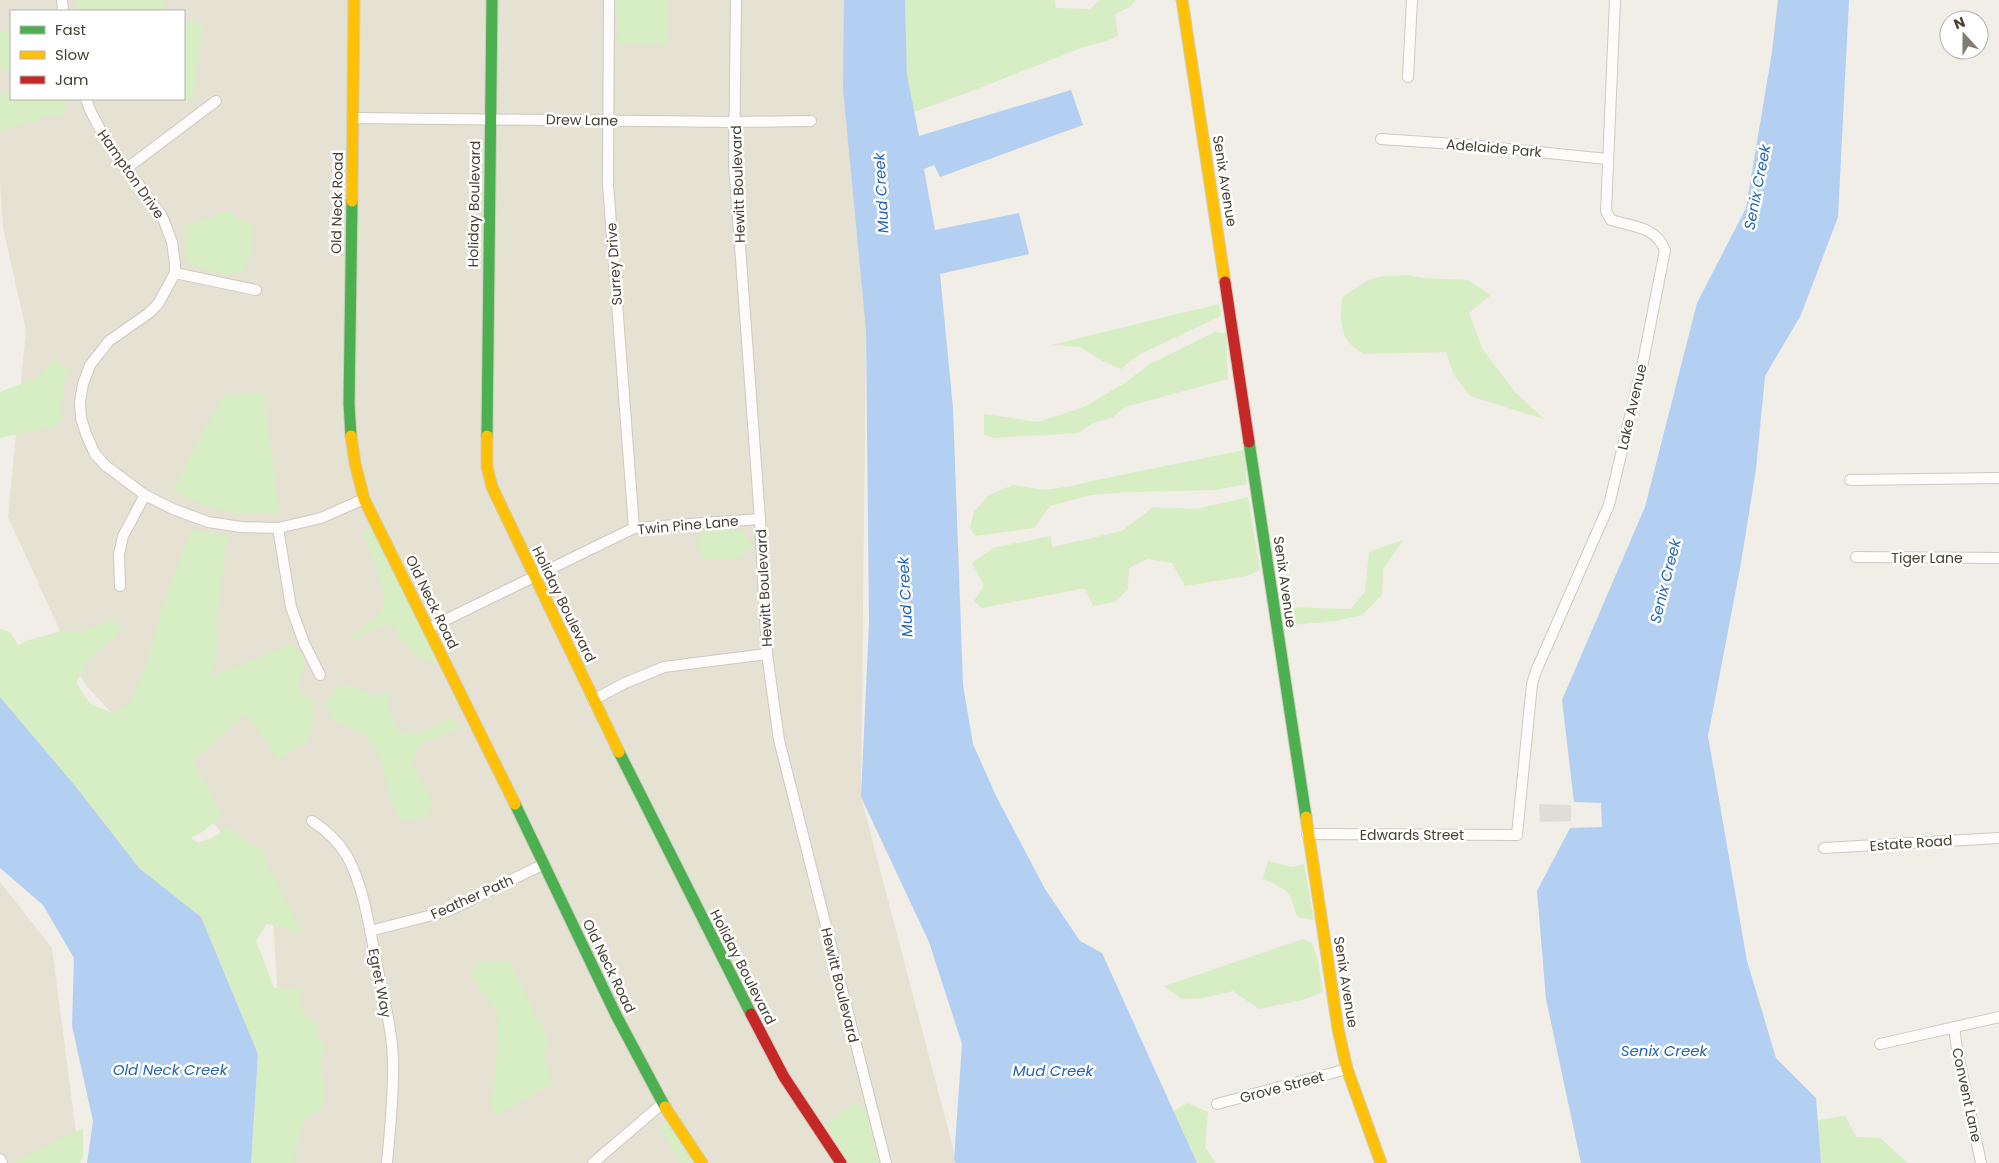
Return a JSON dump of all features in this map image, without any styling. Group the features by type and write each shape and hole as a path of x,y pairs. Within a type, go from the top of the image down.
{"street":[{"name":"Old Neck Road","path":"354,0 349,426 355,470 364,499 429,628 616,1015 663,1103 702,1163"},
{"name":"Holiday Boulevard","path":"492,0 487,467 497,500 535,575 593,700 720,956 784,1077 841,1163"},
{"name":"Surrey Drive","path":"609,0 609,194 634,528"},
{"name":"Hewitt Boulevard","path":"736,0 734,164 760,519 767,654 779,740 886,1163"},
{"name":"Senix Avenue","path":"1182,0 1338,1029 1347,1069 1380,1163"},
{"path":"1408,78 1412,0"},
{"name":"Lake Avenue","path":"1517,835 1532,684 1609,505 1643,362 1665,250 1660,239 1651,232 1611,220 1606,211 1614,0"},
{"name":"Hampton Drive","path":"86,100 106,141 158,211 168,228 172,242 175,273"},
{"path":"127,168 216,101"},
{"name":"Drew Lane","path":"354,118 811,121"},
{"name":"Adelaide Park","path":"1381,139 1469,145 1607,159"},
{"path":"256,290 175,273 158,304 149,314 122,330 98,352 90,365 83,384 80,401 81,418 95,454 106,466 145,495 173,510 208,522 241,527 278,528 321,518 364,499"},
{"path":"1850,480 1999,478"},
{"path":"120,586 119,554 122,536 145,495"},
{"name":"Twin Pine Lane","path":"429,628 634,528 760,519"},
{"path":"278,528 291,607 304,643 320,675"},
{"name":"Tiger Lane","path":"1856,557 1999,558"},
{"path":"593,700 625,683 664,667 767,654"},
{"name":"Egret Way","path":"312,821 328,831 346,855 359,888 370,930 389,1025 392,1053 393,1089 387,1163"},
{"name":"Edwards Street","path":"1308,834 1517,835"},
{"name":"Estate Road","path":"1824,848 1999,838"},
{"name":"Feather Path","path":"370,930 448,911 544,864"},
{"path":"1880,1044 1999,1017"},
{"name":"Convent Lane","path":"1954,1027 1981,1163"},
{"name":"Grove Street","path":"1217,1104 1347,1069"},
{"path":"593,1163 663,1103"},
{"path":"0,1159 2,1163"}],"shaded area":[{"path":"0,0 855,0 866,330 861,797 957,1163 288,1163 271,886 84,683 8,517 26,330 3,228 0,183"},
{"path":"1539,804 1571,805 1571,821 1540,822"},
{"path":"0,882 52,948 80,1163 0,1163"}],"green space":[{"path":"76,0 161,0 166,10 78,10"},
{"path":"616,0 668,0 667,45 618,43"},
{"path":"905,0 1055,0 1056,8 1090,9 1100,0 1136,0 1130,7 1115,14 1118,36 1108,41 1078,49 914,112 907,75"},
{"path":"185,20 204,26 193,98 184,102 181,100 185,100"},
{"path":"10,30 10,73 7,74 0,66 0,32"},
{"path":"10,89 10,100 65,100 65,115 45,117 0,131 0,95"},
{"path":"230,212 254,227 252,253 245,270 230,275 190,265 185,257 185,225"},
{"path":"1407,275 1423,278 1467,280 1491,295 1469,313 1483,350 1515,392 1544,419 1470,396 1454,375 1446,352 1364,354 1350,343 1341,323 1342,298 1372,279"},
{"path":"1219,304 1221,316 1138,355 1121,369 1080,347 1051,345"},
{"path":"1215,332 1226,333 1228,379 1125,407 1113,417 1091,424 1078,433 995,438 984,435 984,414 1038,422 1084,407 1125,383 1150,364"},
{"path":"56,357 70,371 63,385 62,419 53,427 0,438 0,392 36,378"},
{"path":"224,393 264,393 280,514 232,513 202,504 172,491"},
{"path":"1244,450 1247,484 1215,490 1128,492 1091,495 1050,506 1034,528 975,536 970,528 974,512 989,495 1013,485 1045,490 1072,486"},
{"path":"1248,497 1260,570 1247,576 1185,586 1172,563 1148,559 1129,568 1128,589 1115,602 1093,606 1085,588 982,608 974,601 984,586 972,563 993,548 1051,536 1052,547 1122,531 1153,507 1197,509"},
{"path":"371,527 441,662 424,660 417,656 405,644 390,623 344,643 375,617 382,608 385,596 364,533"},
{"path":"192,529 228,536 216,629 218,645 212,677 291,644 304,658 304,671 298,681 299,691 314,702 313,726 309,739 278,761 264,737 245,715 193,761 222,815 205,830 191,838 198,843 212,838 229,827 248,843 264,851 267,863 303,933 267,924 256,941 274,988 304,989 300,999 303,1014 319,1025 318,1035 327,1048 320,1063 325,1087 322,1110 308,1115 301,1132 293,1163 251,1163 258,1054 201,917 139,868 0,697 0,629 10,632 18,645 61,631 82,632 112,620 124,629 94,655 76,682 90,704 112,713 128,705 145,669 164,600"},
{"path":"720,529 742,531 754,546 738,559 703,559 696,543 703,531"},
{"path":"1403,540 1383,569 1382,595 1362,615 1337,621 1290,625 1278,607 1351,609 1365,592 1369,552"},
{"path":"341,685 351,685 375,696 390,692 390,712 399,732 418,734 452,717 463,727 418,746 413,765 432,800 429,817 402,821 391,802 379,752 362,733 334,722 324,705"},
{"path":"1268,861 1292,867 1304,864 1314,920 1297,917 1287,892 1263,879"},
{"path":"1303,939 1312,943 1318,961 1323,992 1302,1000 1259,1009 1233,991 1203,998 1182,999 1164,986"},
{"path":"481,962 510,962 548,1039 545,1058 552,1085 496,1116 490,1102 495,1080 498,1013 470,974"},
{"path":"859,1102 867,1112 879,1163 849,1163 826,1126 847,1107"},
{"path":"1188,1103 1208,1112 1205,1147 1216,1163 1197,1163 1173,1111"},
{"path":"1845,1116 1856,1137 1880,1138 1908,1163 1821,1163 1817,1120"},
{"path":"666,1122 694,1163 681,1163 659,1128"},
{"path":"83,1128 83,1155 80,1163 15,1163 16,1161"}],"water":[{"name":"Mud Creek","path":"844,0 905,0 907,75 919,136 1071,90 1083,125 940,177 934,165 924,169 935,230 1019,213 1029,254 940,274 953,408 963,685 973,744 996,796 1045,889 1080,941 1102,953 1197,1163 956,1163 954,1160 962,1044 929,942 861,797 869,623 866,330 843,88"},
{"name":"Senix Creek","path":"1778,0 1849,0 1838,217 1801,315 1765,376 1756,469 1741,563 1708,736 1747,961 1776,1058 1816,1098 1821,1163 1581,1163 1546,999 1537,891 1570,828 1602,827 1601,803 1574,802 1562,700 1645,507 1697,303 1746,208 1772,52"},
{"name":"Old Neck Creek","path":"0,697 76,787 139,868 201,917 258,1054 251,1163 87,1163 93,1121 72,1026 74,958 43,905 0,868"}],"traffic: fast":[{"path":"487,436 492,0"},
{"path":"351,436 349,404 352,201"},
{"path":"1249,442 1306,817"},
{"path":"619,752 751,1014"},
{"path":"515,804 616,1015 665,1107"}],"traffic: slow":[{"path":"352,201 354,0"},
{"path":"1182,0 1225,282"},
{"path":"351,436 355,463 364,499 515,804"},
{"path":"487,436 487,467 492,487 619,752"},
{"path":"1306,817 1338,1029 1347,1069 1381,1163"},
{"path":"665,1107 702,1163"}],"traffic: jam":[{"path":"1225,282 1249,442"},
{"path":"751,1014 784,1077 841,1163"}]}
